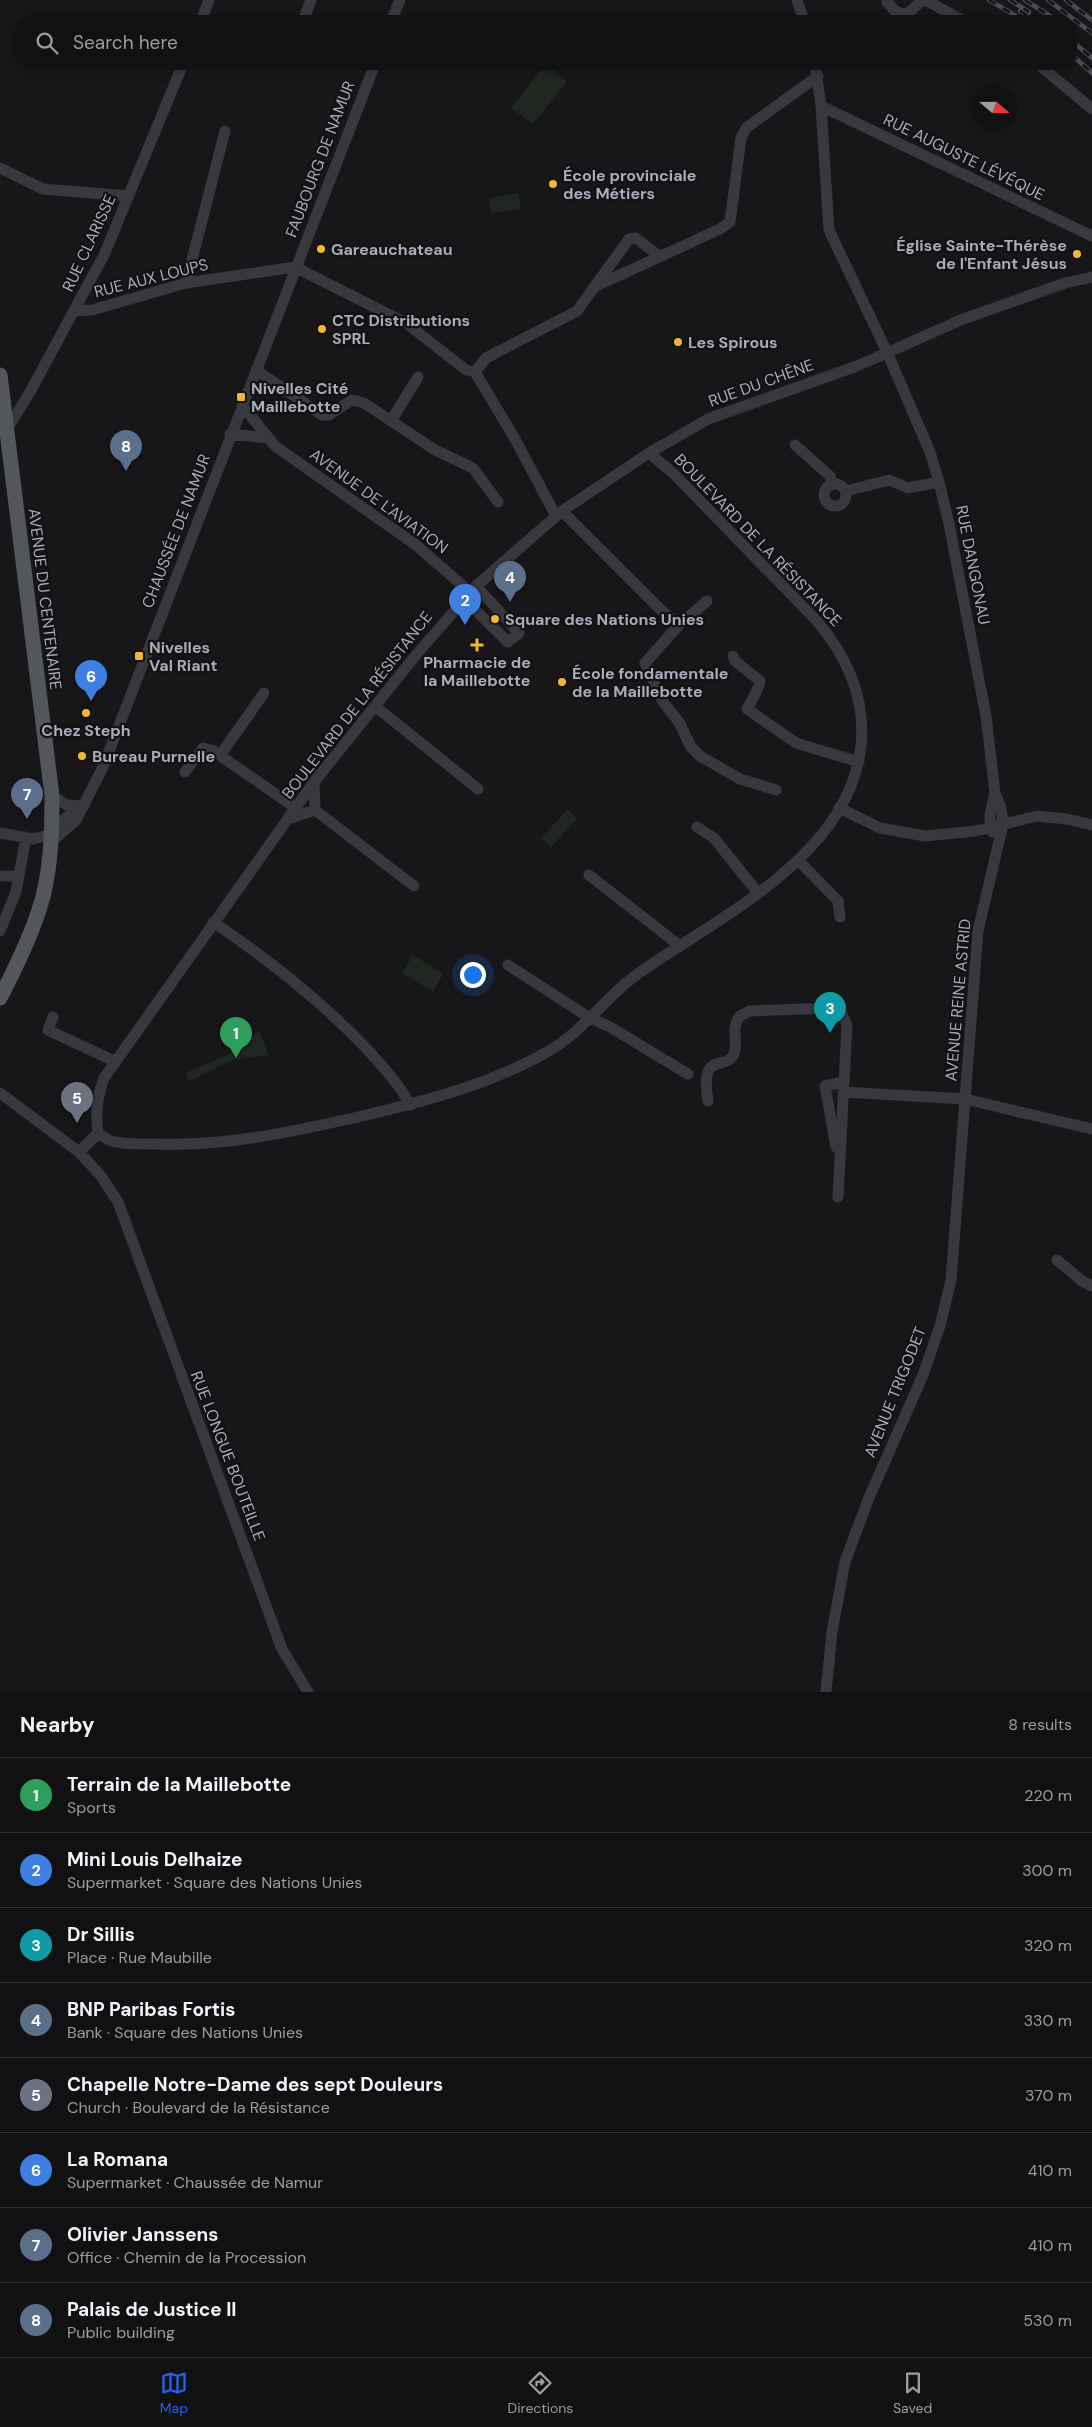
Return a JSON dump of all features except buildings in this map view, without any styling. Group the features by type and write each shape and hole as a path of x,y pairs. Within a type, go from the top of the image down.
{"main road":[{"name":"AVENUE DU CENTENAIRE","path":"0,375 3,431 52,796 52,834 40,908 24,952 0,998"}],"street":[{"path":"203,15 209,0"},
{"path":"305,15 311,0"},
{"path":"394,15 400,0"},
{"path":"797,0 802,15"},
{"path":"888,0 887,2 895,11 906,15 924,0 953,15"},
{"name":"RUE CLARISSE","path":"3,431 30,392 104,256 181,70"},
{"name":"FAUBOURG DE NAMUR","path":"295,267 373,70"},
{"name":"RUE DANGONAU","path":"816,70 821,106 829,230 887,352 930,452 949,524 986,716 995,793 990,827"},
{"path":"1045,70 1092,109"},
{"path":"596,286 720,229 730,222 741,138 746,128 818,76"},
{"name":"RUE AUGUSTE LÉVÉQUE","path":"821,106 1092,236"},
{"path":"186,283 225,132"},
{"path":"0,168 42,189 129,196"},
{"path":"475,372 486,358 577,311 629,239 636,238 659,256"},
{"path":"295,267 406,323 461,367 475,372 559,513 679,625"},
{"name":"RUE AUX LOUPS","path":"74,311 92,310 186,283 295,267"},
{"name":"CHAUSSÉE DE NAMUR","path":"52,834 76,820 103,767 295,267"},
{"name":"RUE DU CHÊNE","path":"649,453 718,415 840,373 963,319 1065,283 1092,277"},
{"path":"256,370 322,415 329,415 345,403 357,400 435,450 473,468 498,502"},
{"path":"391,421 418,377"},
{"name":"AVENUE DE L'AVIATION","path":"242,405 267,438 416,545 470,592"},
{"name":"AVENUE DE L'AVIATION","path":"230,434 267,438"},
{"path":"794,445 830,476 832,484"},
{"name":"BOULEVARD DE LA RÉSISTANCE","path":"649,453 674,474 810,615 836,646 848,670 860,706 863,736 859,762 852,783 839,808 823,832 798,860 758,893 626,982 568,1040 533,1060 480,1082 410,1105 272,1136 207,1144 130,1143 112,1141 98,1133 96,1120 98,1094 104,1078 114,1061 314,782 470,592 559,513 649,453"},
{"path":"846,491 889,480 908,488 939,482"},
{"path":"832,484 840,486 846,491 846,498 841,505 829,504 824,494 826,487 832,484"},
{"path":"707,601 679,625 644,663 663,702 679,722 692,747 700,756 740,779 776,790"},
{"path":"733,656 736,661 760,681 760,687 747,709 796,743 859,762"},
{"path":"220,754 264,693"},
{"path":"375,706 478,789"},
{"path":"185,772 202,748 212,750 296,808"},
{"path":"314,782 315,810"},
{"name":"RUE DANGONAU","path":"995,793 1001,807 1003,824"},
{"path":"52,796 67,805 84,806"},
{"path":"839,808 864,822 899,833 934,836 990,827 1036,816 1067,819 1092,825"},
{"path":"288,820 315,810"},
{"path":"315,810 414,886"},
{"name":"AVENUE REINE ASTRID","path":"965,1099 978,931 1003,824"},
{"path":"696,827 714,838 758,893"},
{"path":"990,827 997,846"},
{"path":"0,833 33,839 52,834"},
{"path":"0,931 16,892 26,837"},
{"path":"798,860 838,901 840,917"},
{"path":"589,875 680,946"},
{"path":"0,876 19,876"},
{"path":"213,922 264,958 319,1002 384,1068 403,1091 410,1105"},
{"path":"508,965 590,1018 610,1027 688,1074"},
{"path":"708,1101 705,1076 709,1068 731,1057 735,1051 736,1020 740,1016 750,1011 831,1008 841,1012 847,1025 838,1196"},
{"path":"53,1017 48,1030 114,1061"},
{"path":"840,1153 836,1148 826,1086 965,1099 1092,1129"},
{"path":"0,1093 79,1152 98,1133"},
{"name":"AVENUE TRIGODET","path":"826,1692 832,1632 845,1562 868,1500 923,1375 940,1326 951,1280 965,1099"},
{"name":"RUE LONGUE BOUTEILLE","path":"79,1152 101,1176 114,1196 282,1649 308,1692"},
{"path":"1057,1260 1082,1281 1092,1286"}],"shaded area":[{"path":"541,70 553,70 567,82 533,124 511,108"},
{"path":"518,193 521,209 491,213 489,198"},
{"path":"568,809 577,819 551,847 541,838"},
{"path":"413,955 443,974 433,992 402,973"},
{"path":"259,1031 269,1055 233,1060 189,1081 185,1073 231,1053"}],"railway":[{"path":"989,0 1015,15"},
{"path":"1010,0 1029,12"},
{"path":"1025,0 1049,15"},
{"path":"1048,0 1068,15"},
{"path":"1066,0 1092,20"},
{"path":"1020,11 1027,15"},
{"path":"1077,22 1092,33"},
{"path":"1077,45 1092,58"},
{"path":"1077,59 1092,73"}],"place":[{"name":"École provinciale des Métiers","path":"553,184"},
{"name":"Gareauchateau","path":"321,249"},
{"name":"Église Sainte-Thérèse de l'Enfant Jésus","path":"1077,254"},
{"name":"CTC Distributions SPRL","path":"322,329"},
{"name":"Les Spirous","path":"678,342"},
{"name":"Nivelles Cité Maillebotte","path":"241,397"},
{"name":"Palais de Justice II","path":"126,471"},
{"name":"BNP Paribas Fortis","path":"510,602"},
{"name":"Square des Nations Unies","path":"495,619"},
{"name":"Mini Louis Delhaize","path":"465,625"},
{"name":"Pharmacie de la Maillebotte","path":"477,645"},
{"name":"Nivelles Val Riant","path":"139,656"},
{"name":"École fondamentale de la Maillebotte","path":"562,682"},
{"name":"La Romana","path":"91,701"},
{"name":"Chez Steph","path":"86,713"},
{"name":"Bureau Purnelle","path":"82,756"},
{"name":"Olivier Janssens","path":"27,819"},
{"name":"Dr Sillis","path":"830,1033"},
{"name":"Terrain de la Maillebotte","path":"236,1058"},
{"name":"Chapelle Notre-Dame des sept Douleurs","path":"77,1123"}]}
